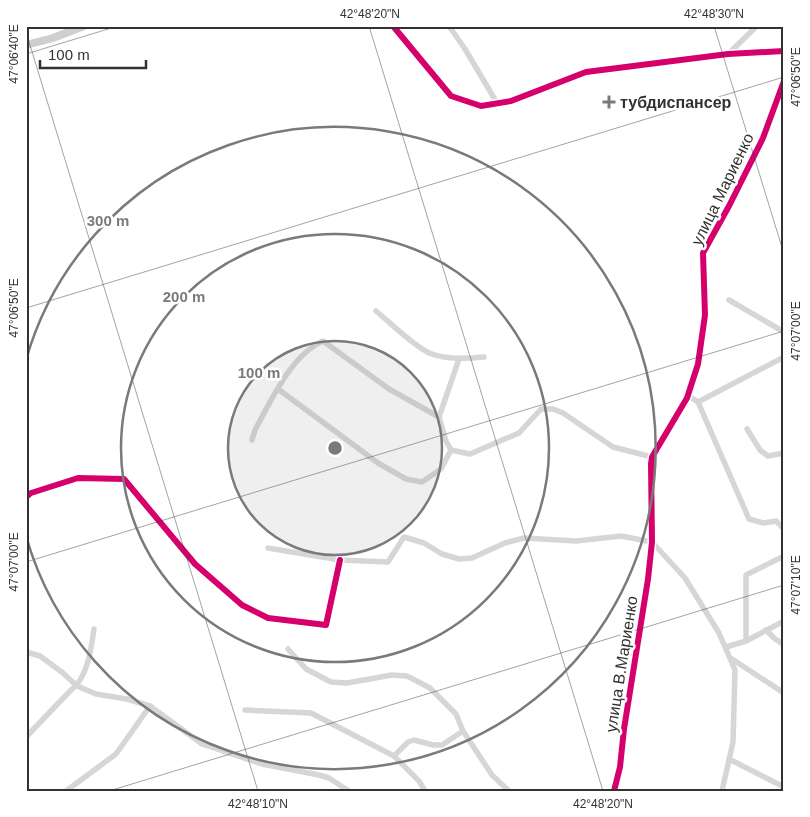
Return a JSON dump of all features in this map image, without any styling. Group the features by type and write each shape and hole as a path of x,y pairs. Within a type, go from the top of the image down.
{"street":[{"path":"26,45 53,38 84,26"},
{"path":"393,26 451,96 481,106 511,101 586,72 728,54 784,51"},
{"path":"449,26 497,103"},
{"path":"728,54 757,26"},
{"name":"улица Мариенко","path":"652,542 650,464 652,457 687,395 698,364 705,315 703,253 763,138 784,81"},
{"path":"729,300 784,332"},
{"path":"376,311 430,353 459,359 484,357"},
{"path":"252,440 255,430 287,372 315,344 323,341 389,389 439,417"},
{"path":"698,402 784,357"},
{"path":"459,359 439,417 446,441 451,450 470,454 519,433 541,409 553,409 613,447 652,457"},
{"path":"278,389 378,463 406,479 422,482 441,469 451,450"},
{"path":"687,395 698,402 749,519 764,523 776,521 784,529"},
{"path":"747,429 760,450 768,456 784,453"},
{"path":"26,497 31,493 78,478 124,479 195,564 242,605 268,618 326,625 340,560"},
{"path":"268,548 340,560 388,562 404,537 424,543 442,554 459,559 472,558 505,543 524,538 576,541 620,536 652,542 685,578 720,633 735,670 732,742 722,791"},
{"name":"улица В.Мариенко","path":"614,791 620,767 652,542"},
{"path":"746,641 746,575 784,556"},
{"path":"726,647 746,641 784,621"},
{"path":"26,737 77,686 89,660 94,629"},
{"path":"766,630 784,645"},
{"path":"288,649 306,669 331,682 347,683 392,675 406,676 430,688 456,714 463,731 492,775 509,791"},
{"path":"26,652 40,656 77,686 96,694 127,699 150,706 202,744 262,764 329,778 349,791"},
{"path":"730,658 784,693"},
{"path":"66,791 116,754 150,706"},
{"path":"245,710 311,713 394,756 419,781 425,791"},
{"path":"394,756 408,742 414,740 433,745 442,745 463,731"},
{"path":"729,759 784,787"}],"cycle path":[{"path":"393,26 451,96 481,106 511,101 586,72 728,54 784,51"},
{"path":"614,791 620,767 624,729 648,579 652,542 652,457 687,398 698,364 705,315 703,253 763,138 784,81"},
{"path":"26,497 31,493 78,478 124,479 195,564 242,605 268,618 326,625 340,560"}],"place":[{"name":"тубдиспансер","path":"609,102"}]}
